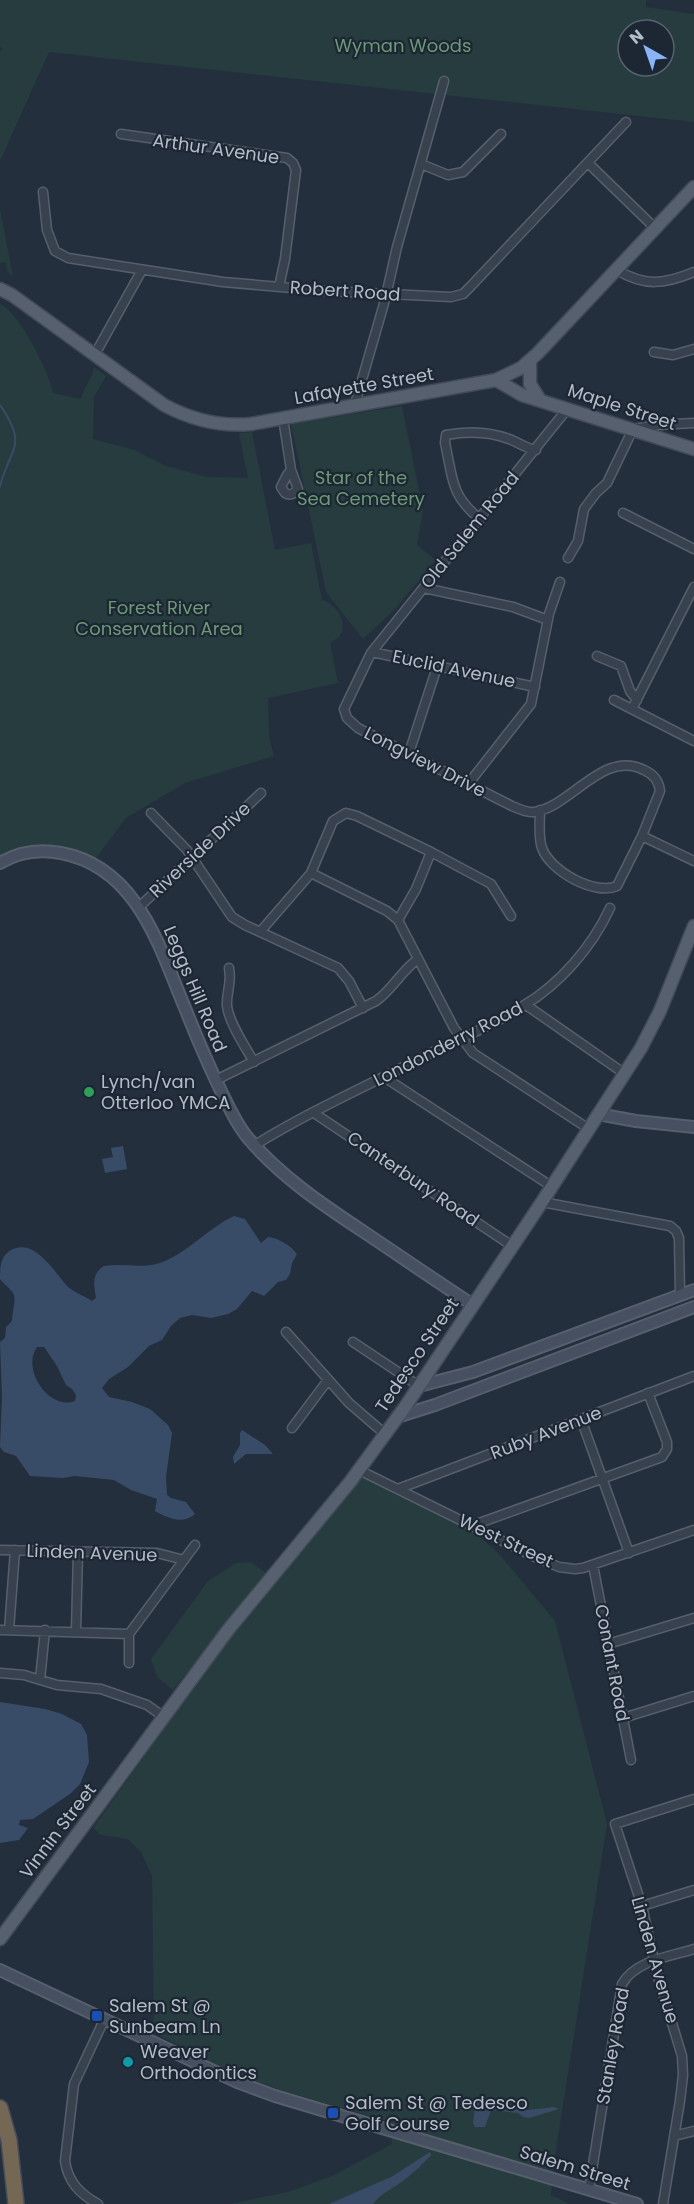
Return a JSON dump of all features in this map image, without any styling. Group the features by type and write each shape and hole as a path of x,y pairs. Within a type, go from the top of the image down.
{"highway":[{"path":"0,2108 11,2147 16,2204"}],"main road":[{"name":"Lafayette Street","path":"0,289 164,405 193,418 219,424 237,425 496,380 510,374 530,360 694,187"},
{"path":"530,360 530,384 540,400"},
{"name":"Maple Street","path":"510,374 540,400"},
{"name":"Maple Street","path":"496,380 522,394 694,449"},
{"name":"Leggs Hill Road","path":"0,863 14,856 36,851 76,856 107,873 125,889 139,907 162,952 216,1080 237,1123 255,1145 311,1196 473,1305"},
{"name":"Tedesco Street","path":"124,1774 242,1612 359,1470 419,1386 625,1074 660,1011 694,926"},
{"path":"598,1114 636,1121 694,1127"},
{"path":"419,1386 444,1381 506,1360 694,1290"},
{"path":"397,1417 694,1307"},
{"name":"Vinnin Street","path":"0,1939 124,1774"},
{"name":"Salem Street","path":"0,1970 237,2082 276,2096 637,2204"}],"street":[{"path":"355,404 444,81"},
{"name":"Robert Road","path":"43,192 47,230 55,251 60,255 86,262 279,287 441,298 463,294 626,122"},
{"name":"Arthur Avenue","path":"121,134 286,158 293,163 296,170 279,287"},
{"path":"421,164 448,175 457,175 470,168 501,134"},
{"path":"588,163 655,228"},
{"path":"94,356 142,270"},
{"path":"617,270 634,278 658,283 694,272"},
{"path":"654,352 673,355 694,349"},
{"name":"Old Salem Road","path":"372,652 568,408"},
{"path":"283,418 291,470"},
{"path":"568,558 578,541 584,509 607,483 633,429 694,423"},
{"path":"480,519 464,506 457,493 446,435 460,432 486,434 511,440 536,450"},
{"path":"623,513 694,549"},
{"path":"469,783 531,704 548,620 560,582"},
{"path":"632,709 694,587"},
{"path":"424,588 513,608 548,620"},
{"name":"Euclid Avenue","path":"372,652 535,687"},
{"name":"Longview Drive","path":"372,652 347,701 345,713 354,726 521,810 534,812 540,810"},
{"path":"597,656 621,666 630,691 637,700"},
{"path":"409,753 437,667"},
{"path":"614,700 694,741"},
{"path":"619,766 632,766 651,774 659,786 659,797 642,836 621,881 612,888 604,889 575,880 543,851 540,810 607,770 619,766"},
{"name":"Riverside Drive","path":"139,907 261,793"},
{"path":"151,813 193,858 232,917 338,968 349,981 363,1008"},
{"path":"260,932 311,873 333,821 346,813 357,816 431,852 491,884 511,916"},
{"path":"642,836 694,861"},
{"path":"398,920 416,889 431,852"},
{"path":"311,873 387,911 398,920 461,1038 482,1059 589,1129"},
{"name":"Londonderry Road","path":"255,1145 526,1005 585,950 597,935 610,908"},
{"path":"216,1080 382,997 406,968 418,959"},
{"path":"229,968 231,980 227,999 229,1014 254,1062"},
{"path":"526,1005 625,1074"},
{"path":"384,1077 551,1186"},
{"name":"Canterbury Road","path":"314,1113 512,1246"},
{"path":"542,1202 670,1226 679,1238 680,1295"},
{"path":"646,1307 651,1323"},
{"path":"286,1332 349,1403 385,1434"},
{"path":"354,1342 419,1386"},
{"path":"506,1360 512,1376"},
{"name":"Ruby Avenue","path":"398,1489 694,1376"},
{"path":"292,1428 328,1380"},
{"path":"471,1526 662,1457 667,1442 648,1394"},
{"path":"581,1419 629,1553"},
{"name":"West Street","path":"359,1470 559,1567 575,1569 593,1566 694,1530"},
{"path":"129,1663 129,1634 195,1545"},
{"name":"Linden Avenue","path":"0,1550 157,1553 184,1560"},
{"path":"15,1551 5,1630 129,1634"},
{"path":"76,1631 78,1552"},
{"name":"Conant Road","path":"593,1566 631,1760"},
{"path":"608,1644 694,1618"},
{"path":"40,1680 45,1630"},
{"path":"0,1673 24,1675 57,1685 101,1689 147,1705 164,1717"},
{"path":"622,1718 694,1696"},
{"name":"Linden Avenue","path":"663,2204 683,2067 642,1906 615,1824 694,1799"},
{"path":"642,1906 694,1890"},
{"name":"Stanley Road","path":"589,2189 619,1993 627,1976 634,1969 694,1948"},
{"path":"98,2204 72,2183 64,2161 74,2084 104,2019"},
{"path":"674,2136 694,2132"}],"green space":[{"name":"Wyman Woods","path":"0,0 646,0 646,7 694,14 694,122 49,52 0,161 0,53 2,48 0,47"},
{"path":"0,209 13,277 7,271 6,262 0,263"},
{"name":"Forest River Conservation Area","path":"0,304 15,317 24,330 46,372 53,393 81,399 94,367 106,376 94,397 93,439 134,450 166,466 207,477 248,478 239,433 252,432 275,550 311,543 322,600 336,609 342,620 342,632 330,643 338,683 268,698 269,735 274,756 185,783 126,818 96,858 72,849 48,845 24,846 0,855"},
{"name":"Star of the Sea Cemetery","path":"402,406 423,511 417,545 436,560 394,610 363,639 326,592 291,424"},
{"path":"361,1477 467,1525 500,1555 555,1621 607,1824 553,2169 551,2196 569,2204 231,2204 291,2191 334,2175 392,2144 390,2122 284,2091 230,2072 154,2033 152,1876 141,1852 128,1839 101,1835 93,1828 203,1674 192,1666 173,1690 157,1677 151,1659 208,1581 236,1563 251,1562 277,1581"}],"water":[{"path":"123,1146 127,1169 105,1173 102,1159 113,1157 111,1148"},
{"path":"234,1216 245,1219 261,1243 268,1237 291,1248 297,1254 286,1280 278,1282 264,1296 252,1291 237,1309 228,1314 211,1318 192,1315 180,1318 171,1326 162,1340 149,1346 128,1367 109,1379 102,1388 109,1397 150,1409 168,1425 172,1433 166,1477 167,1495 186,1502 195,1514 180,1520 165,1516 155,1511 157,1499 131,1490 114,1480 75,1476 63,1478 30,1476 16,1456 4,1452 0,1447 2,1397 0,1342 5,1338 6,1327 12,1321 15,1300 13,1293 0,1279 1,1263 7,1253 20,1247 36,1252 68,1287 92,1301 96,1298 95,1276 104,1266 146,1266 160,1263 180,1253","holes":["37,1347 44,1347 66,1385 76,1395 75,1401 56,1400 40,1386 35,1376 33,1356"]},
{"path":"242,1430 265,1445 273,1454 246,1454 234,1464 233,1457 240,1445"},
{"path":"0,1702 45,1709 62,1714 81,1724 87,1735 89,1762 80,1784 70,1794 33,1819 20,1820 19,1825 28,1828 19,1840 0,1843"},
{"path":"481,2097 488,2099 492,2106 528,2110 554,2107 559,2109 529,2118 518,2113 491,2110 485,2127 475,2127 473,2123 476,2101"},
{"path":"430,2152 431,2155 418,2168 373,2204 329,2204 393,2176"}],"waterway":[{"path":"0,405 13,429 15,438 15,446 0,486"}],"place":[{"name":"Lynch/van Otterloo YMCA","path":"89,1092"},
{"name":"Salem St @ Sunbeam Ln","path":"97,2016"},
{"name":"Weaver Orthodontics","path":"128,2062"},
{"name":"Salem St @ Tedesco Golf Course","path":"333,2113"}]}
